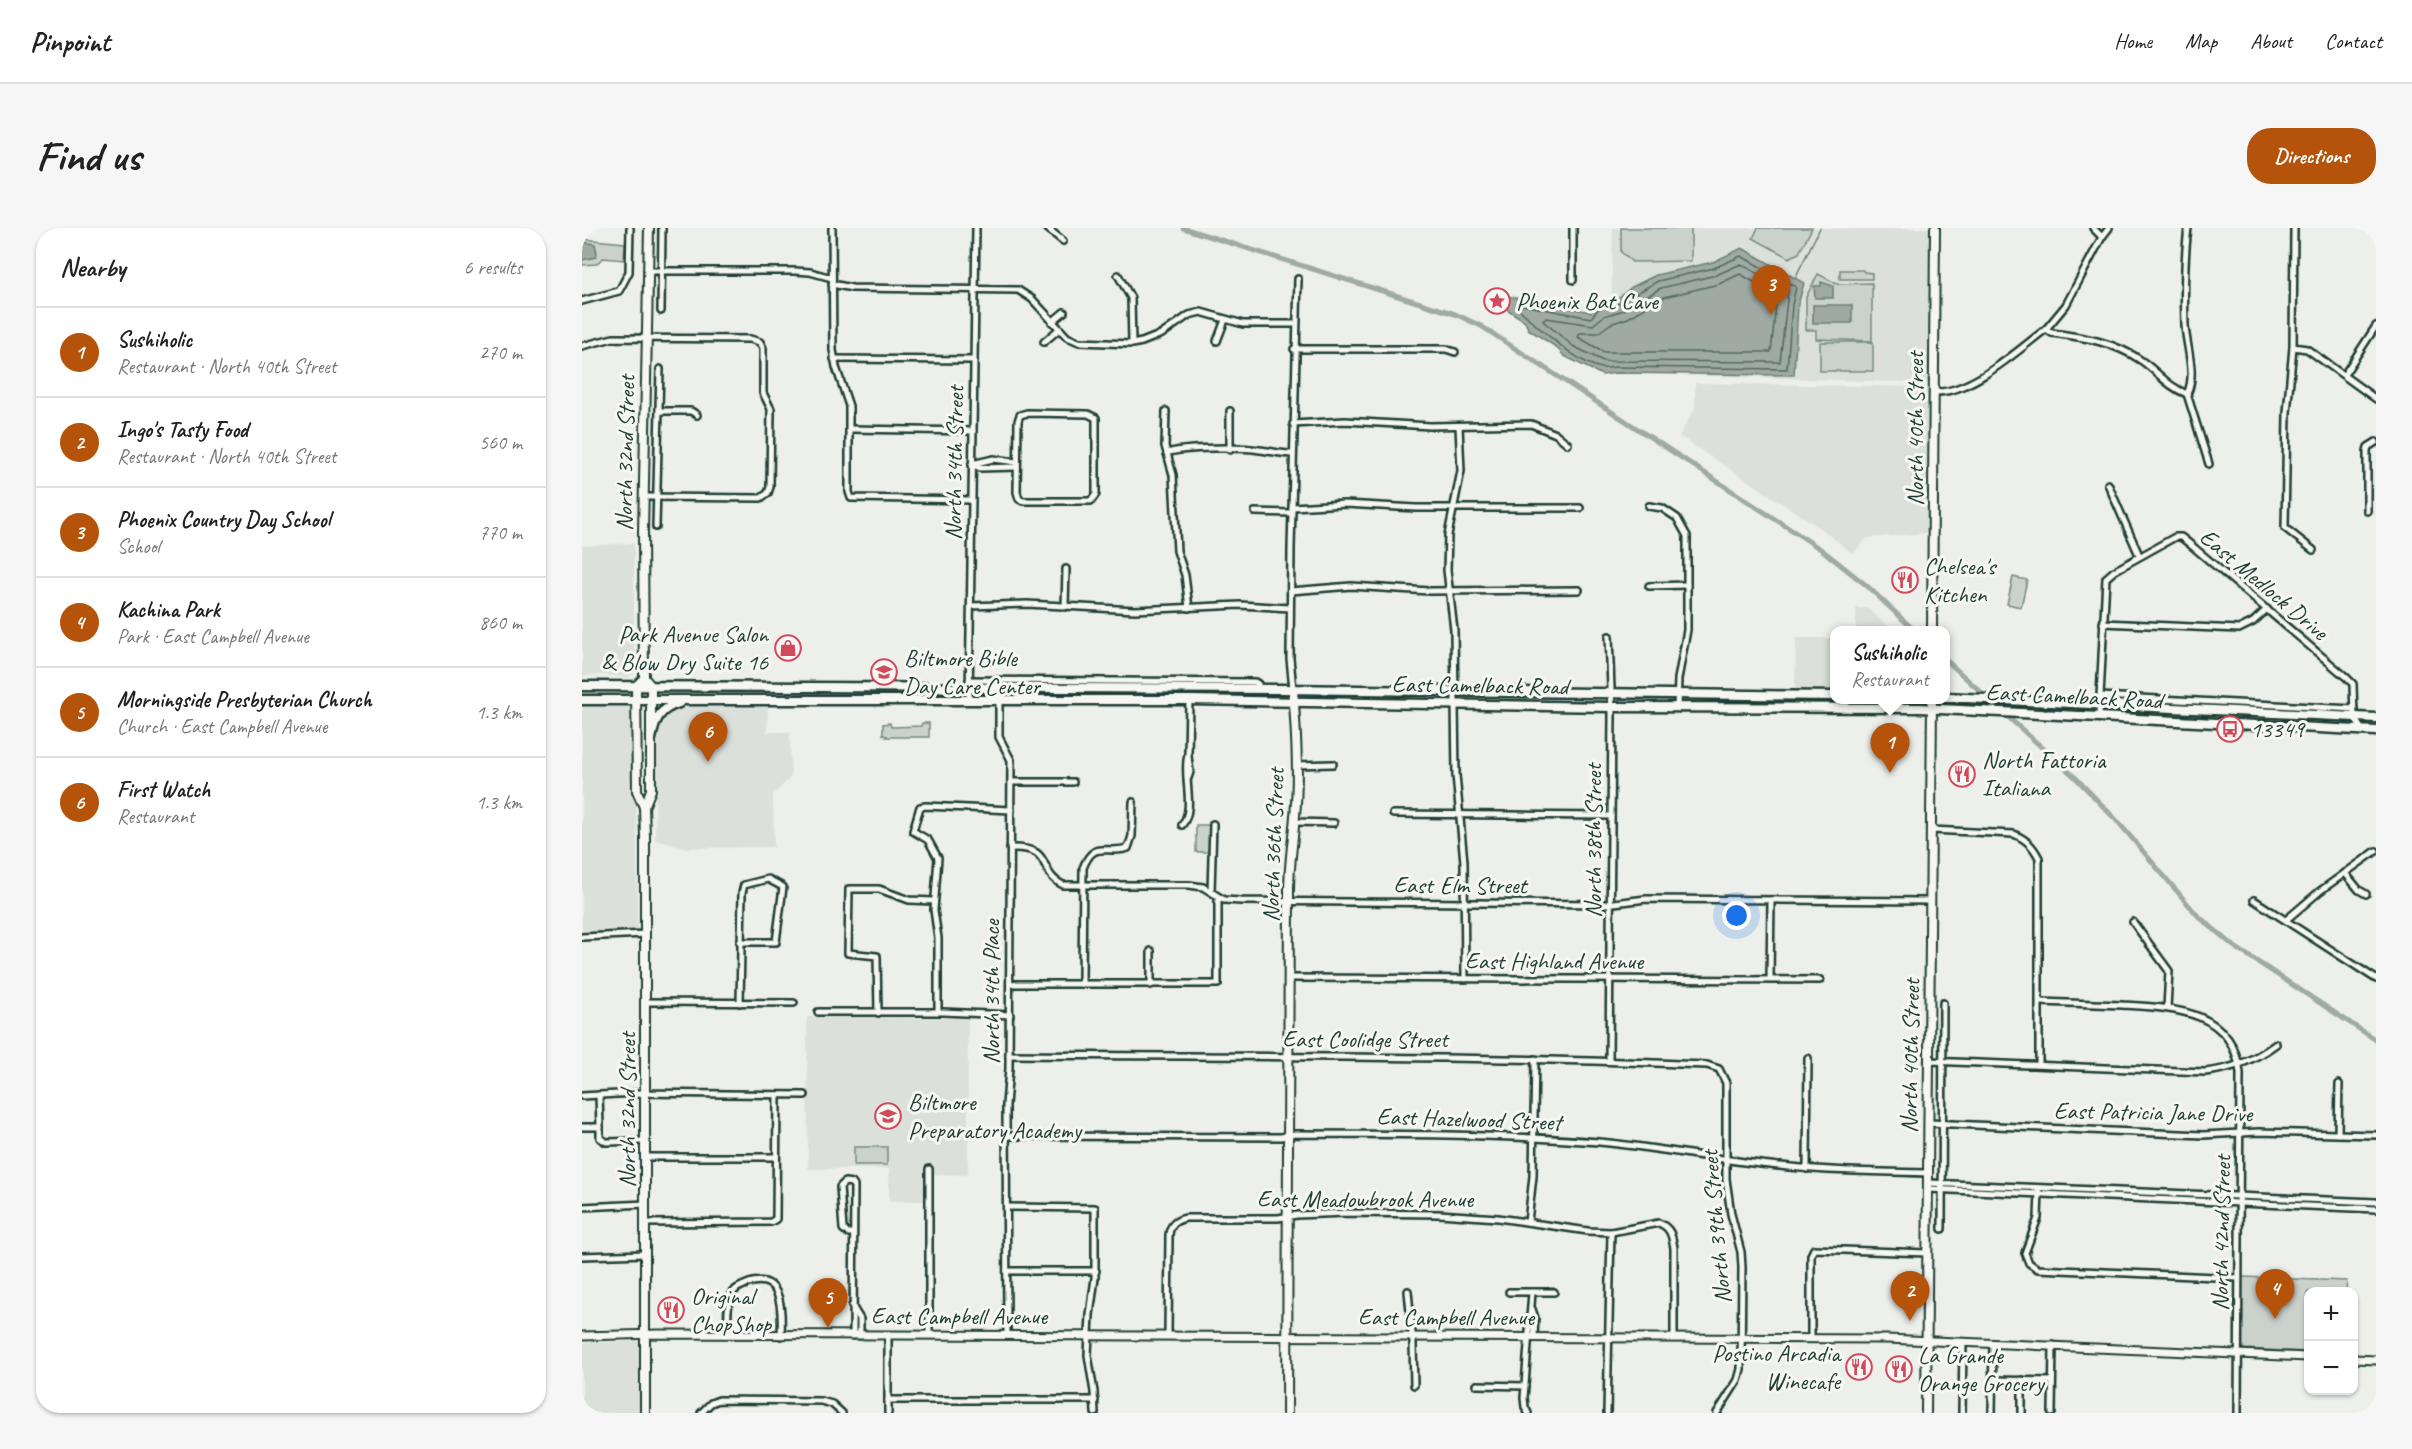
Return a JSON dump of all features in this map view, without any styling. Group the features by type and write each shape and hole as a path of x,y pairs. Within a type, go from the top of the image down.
{"main road":[{"name":"North 32nd Street","path":"645,678 644,497 649,228"},
{"name":"North 40th Street","path":"1932,626 1935,228"},
{"path":"636,686 645,678 651,686"},
{"name":"East Camelback Road","path":"582,686 855,687 969,684 999,688 1131,685 1259,689 1830,696"},
{"path":"1131,685 1131,699"},
{"name":"North 32nd Street","path":"636,686 637,791 644,807 646,934 645,1413"},
{"name":"North 32nd Street","path":"644,807 651,790 651,686"},
{"path":"712,686 712,700"},
{"path":"855,687 855,700"},
{"name":"North 36th Street","path":"1287,1413 1288,902 1289,860 1295,822 1296,765 1293,689"},
{"path":"1784,708 1785,696"},
{"name":"East Camelback Road","path":"1950,697 2100,700 2354,713 2376,718"},
{"name":"East Camelback Road","path":"582,700 1189,699 1784,708 1932,704 1991,711 2376,731"},
{"path":"651,739 654,723 662,710 688,700"},
{"name":"North 40th Street","path":"1926,1413 1932,704"}],"street":[{"path":"582,301 619,291 629,272 630,228"},
{"path":"661,311 662,228"},
{"path":"832,228 832,334 834,359 849,406 849,492 851,498 972,500"},
{"name":"North 34th Street","path":"969,699 975,228"},
{"path":"1047,228 1063,241"},
{"path":"1573,228 1573,280"},
{"path":"2094,228 2102,237"},
{"path":"1934,392 1952,391 1976,379 2046,329 2066,305 2109,228"},
{"path":"2188,228 2184,275 2185,327 2192,385 2187,394 2209,464"},
{"path":"2294,228 2293,346 2287,413 2285,528 2313,550"},
{"path":"648,271 795,271 810,272 852,288 1018,290 1032,299 1058,330 1079,342 1132,344 1162,334 1194,313 1210,313 1225,320 1243,324 1295,324"},
{"path":"1118,275 1131,298 1132,344"},
{"name":"North 36th Street","path":"1293,689 1290,608 1294,349 1298,279"},
{"path":"1052,322 1064,312"},
{"path":"1217,341 1225,320"},
{"path":"2344,375 2376,326"},
{"path":"2046,329 2052,333 2101,342 2127,352 2142,361 2172,387 2187,394"},
{"path":"1044,342 1058,330"},
{"path":"582,346 613,338 750,339 760,342 763,348 763,393 771,409 768,493 761,498 644,497"},
{"path":"2293,346 2307,349 2376,399"},
{"path":"1294,349 1446,349 1455,352"},
{"path":"834,359 973,360"},
{"name":"North 32nd Street","path":"656,527 660,369"},
{"path":"659,411 691,411 697,415"},
{"path":"1166,411 1167,453 1173,475 1177,551 1185,575 1189,608"},
{"path":"1230,411 1230,450"},
{"path":"1088,414 1094,416 1097,421 1094,498 1088,501 1023,501 1019,499 1017,465 1020,415 1088,414"},
{"path":"1293,424 1354,421 1430,426 1531,424 1556,434 1568,444"},
{"path":"1459,426 1461,471 1447,550 1454,630 1456,775 1464,862 1465,979"},
{"path":"850,429 973,431"},
{"path":"2367,511 2367,451 2368,447 2376,442"},
{"path":"1167,453 1181,449 1257,449 1292,454"},
{"path":"972,464 993,459 1017,465"},
{"path":"993,459 993,468"},
{"path":"972,464 980,468 1017,465"},
{"path":"2108,484 2139,555"},
{"path":"1255,512 1345,504 1454,508 1580,508"},
{"path":"1649,506 1662,508 1671,514 1684,529 1687,540 1687,630 1677,707"},
{"name":"East Medlock Drive","path":"2103,623 2106,578 2109,574 2169,538 2181,537 2353,684 2354,713 2362,730"},
{"path":"1065,607 1066,569"},
{"path":"1649,586 1687,585"},
{"path":"1291,591 1351,586 1449,591 1579,590"},
{"path":"970,606 1012,604 1135,610 1239,605 1290,608"},
{"path":"2099,716 2103,623 2239,628 2253,622 2267,609"},
{"path":"1609,636 1610,694"},
{"name":"East Camelback Road","path":"969,684 1131,685"},
{"name":"North 34th Place","path":"999,688 999,737 1010,755 1011,782 1007,1335"},
{"name":"North 38th Street","path":"1609,1061 1610,694"},
{"path":"1182,825 1187,816 1188,778 1191,763 1188,755 1189,699"},
{"path":"1296,765 1333,764"},
{"path":"1011,782 1073,782"},
{"path":"1082,984 1083,868 1092,852 1100,848 1123,849 1131,843 1133,802"},
{"path":"938,1012 938,938 934,901 939,858 928,840 914,831 920,807 1011,810"},
{"path":"1393,814 1611,816"},
{"path":"1295,822 1334,823"},
{"path":"1211,891 1213,824"},
{"path":"1931,830 2014,834 2025,839 2039,858 2041,870 2039,1065"},
{"path":"1010,848 1032,849 1039,853 1058,882 1064,885 1189,885 1203,887 1218,898 1218,984 1010,984"},
{"path":"2286,920 2376,851"},
{"path":"2345,873 2359,890 2366,894"},
{"path":"740,942 776,942 783,887 768,879 744,885 740,942 740,1003"},
{"path":"878,1013 877,956 848,953 849,889 879,889 909,900 934,901"},
{"name":"East Elm Street","path":"1218,898 1288,902 1611,903 1646,899 1930,901"},
{"path":"1770,979 1771,900"},
{"path":"2254,900 2376,979"},
{"path":"2040,1002 2166,1008 2169,971 2133,922"},
{"path":"582,937 646,934"},
{"path":"1151,951 1151,985"},
{"name":"East Highland Avenue","path":"1289,978 1820,980"},
{"path":"646,1002 794,1003"},
{"name":"North 40th Street","path":"1942,1228 1943,1004"},
{"name":"North 42nd Street","path":"2166,1008 2199,1015 2215,1025 2232,1046 2239,1065 2238,1413"},
{"path":"818,1012 938,1012 1010,1015"},
{"path":"1929,1061 2197,1072 2215,1071 2239,1065 2255,1059 2276,1044"},
{"name":"East Coolidge Street","path":"1009,1056 1535,1059 1707,1065 1719,1069"},
{"path":"1807,1168 1808,1058"},
{"path":"1528,1222 1533,1176 1535,1059"},
{"name":"North 39th Street","path":"1717,1413 1738,1380 1741,1369 1742,1338 1742,1252 1727,1193 1726,1083 1719,1069"},
{"path":"2338,1134 2339,1084"},
{"path":"599,1095 600,1138 606,1142 646,1141"},
{"path":"646,1222 771,1222 776,1219 777,1095"},
{"path":"582,1096 805,1095"},
{"name":"East Patricia Jane Drive","path":"1929,1123 2203,1135 2240,1133 2376,1136"},
{"path":"582,1127 600,1127"},
{"name":"East Hazelwood Street","path":"1007,1136 1408,1134 1534,1138 1611,1144 1852,1172 1928,1173"},
{"path":"646,1157 776,1157"},
{"path":"929,1169 929,1335"},
{"path":"853,1233 848,1233 843,1229 840,1187 845,1182 852,1183 854,1186 852,1306 856,1316 857,1335"},
{"path":"1928,1186 2239,1199 2376,1209"},
{"path":"2039,1191 2038,1218 2025,1253 2032,1266 2043,1270 2238,1278"},
{"path":"2291,1202 2376,1202"},
{"path":"582,1207 646,1204"},
{"path":"1008,1208 1095,1208 1096,1271 1088,1336 1095,1413"},
{"name":"East Meadowbrook Avenue","path":"1168,1336 1169,1235 1172,1224 1178,1219 1278,1218 1346,1213 1439,1214 1611,1232 1659,1223 1666,1226 1672,1234 1674,1248 1674,1338"},
{"path":"1607,1413 1611,1232"},
{"path":"1811,1339 1811,1255 1814,1249 1927,1253"},
{"path":"582,1256 646,1254"},
{"path":"1007,1271 1096,1271"},
{"path":"728,1334 730,1297 738,1288 753,1282 767,1284 776,1291 781,1302 781,1336"},
{"path":"1408,1291 1414,1385"},
{"path":"1509,1292 1554,1292"},
{"path":"1528,1413 1525,1407 1525,1386 1532,1337 1532,1292"},
{"name":"East Campbell Avenue","path":"582,1336 646,1334 1287,1335 1927,1340 2304,1357"},
{"path":"888,1335 888,1413"},
{"path":"1962,1413 1963,1342"},
{"path":"1992,1413 1993,1343"},
{"path":"2052,1413 2053,1346"},
{"path":"2358,1359 2376,1360"},
{"path":"1992,1380 2052,1381"},
{"path":"2022,1380 2022,1413"},
{"path":"1477,1385 1525,1386"},
{"path":"701,1413 711,1403 719,1400 821,1401 832,1404 842,1413"},
{"path":"888,1400 1095,1400"}],"shaded area":[{"path":"1613,228 1932,228 1929,383 1610,373"},
{"path":"1621,228 1691,228 1691,261 1632,262 1621,252"},
{"path":"1758,228 1812,228 1799,253 1789,258 1753,238"},
{"path":"582,239 625,243 624,260 603,258 596,264 582,265"},
{"path":"1840,270 1863,270 1872,273 1872,279 1840,279"},
{"path":"1818,274 1837,284 1872,283 1872,341 1816,339 1816,330 1806,330 1806,297"},
{"path":"1820,342 1873,342 1873,371 1820,371"},
{"path":"1695,383 1929,387 1928,533 1867,538 1853,554 1823,530 1679,436 1695,408"},
{"path":"634,543 634,673 628,678 607,675 582,676 582,546"},
{"path":"2013,577 2027,580 2021,607 2007,604"},
{"path":"1856,608 1867,608 1887,626 1856,626"},
{"path":"1796,638 1830,638 1830,691 1795,691"},
{"path":"656,704 768,707 767,732 790,732 791,777 773,795 774,847 686,848 655,840"},
{"path":"582,706 635,707 638,930 582,932"},
{"path":"890,723 891,727 921,726 922,723 929,723 929,737 886,737 883,735 883,724"},
{"path":"1196,825 1210,825 1210,852 1196,852"},
{"name":"Biltmore Preparatory Academy","path":"807,1017 968,1018 968,1175 924,1174 925,1201 889,1201 889,1169 808,1169"},
{"path":"854,1147 887,1147 887,1165 854,1165"},
{"path":"2242,1277 2347,1281 2346,1287 2304,1287 2304,1352 2244,1349 2241,1346"},
{"path":"639,1341 640,1413 582,1413 582,1343"}],"water":[{"path":"582,242 595,244 596,257 582,260"},
{"path":"1742,248 1804,283 1798,305 1794,375 1616,373 1602,375 1564,356 1556,347 1528,329 1525,321 1499,304 1502,295 1591,312 1594,304 1618,298 1632,287 1656,275 1713,262"},
{"path":"1821,282 1833,286 1833,298 1815,298 1814,286 1821,286"},
{"path":"1813,305 1852,305 1852,323 1813,323"}],"waterway":[{"path":"1183,228 1455,314 1481,326 1822,550 1866,585 1910,626"},
{"path":"1795,278 1820,228"},
{"path":"1950,664 1981,692"},
{"path":"1987,698 2076,778 2119,823 2198,916 2235,947 2376,1040"}],"place":[{"name":"Phoenix Bat Cave","path":"1497,301"},
{"name":"Phoenix Country Day School","path":"1771,315"},
{"name":"Chelsea's Kitchen","path":"1905,580"},
{"name":"Park Avenue Salon & Blow Dry Suite 16","path":"788,648"},
{"name":"Biltmore Bible Day Care Center","path":"884,672"},
{"name":"13349","path":"2230,729"},
{"name":"First Watch","path":"708,762"},
{"name":"Sushiholic","path":"1890,773"},
{"name":"North Fattoria Italiana","path":"1962,774"},
{"name":"Biltmore Preparatory Academy","path":"888,1116"},
{"name":"Original ChopShop","path":"671,1310"},
{"name":"Kachina Park","path":"2275,1319"},
{"name":"Ingo's Tasty Food","path":"1910,1321"},
{"name":"Morningside Presbyterian Church","path":"828,1328"},
{"name":"Postino Arcadia Winecafe","path":"1859,1367"},
{"name":"La Grande Orange Grocery","path":"1899,1369"}]}
